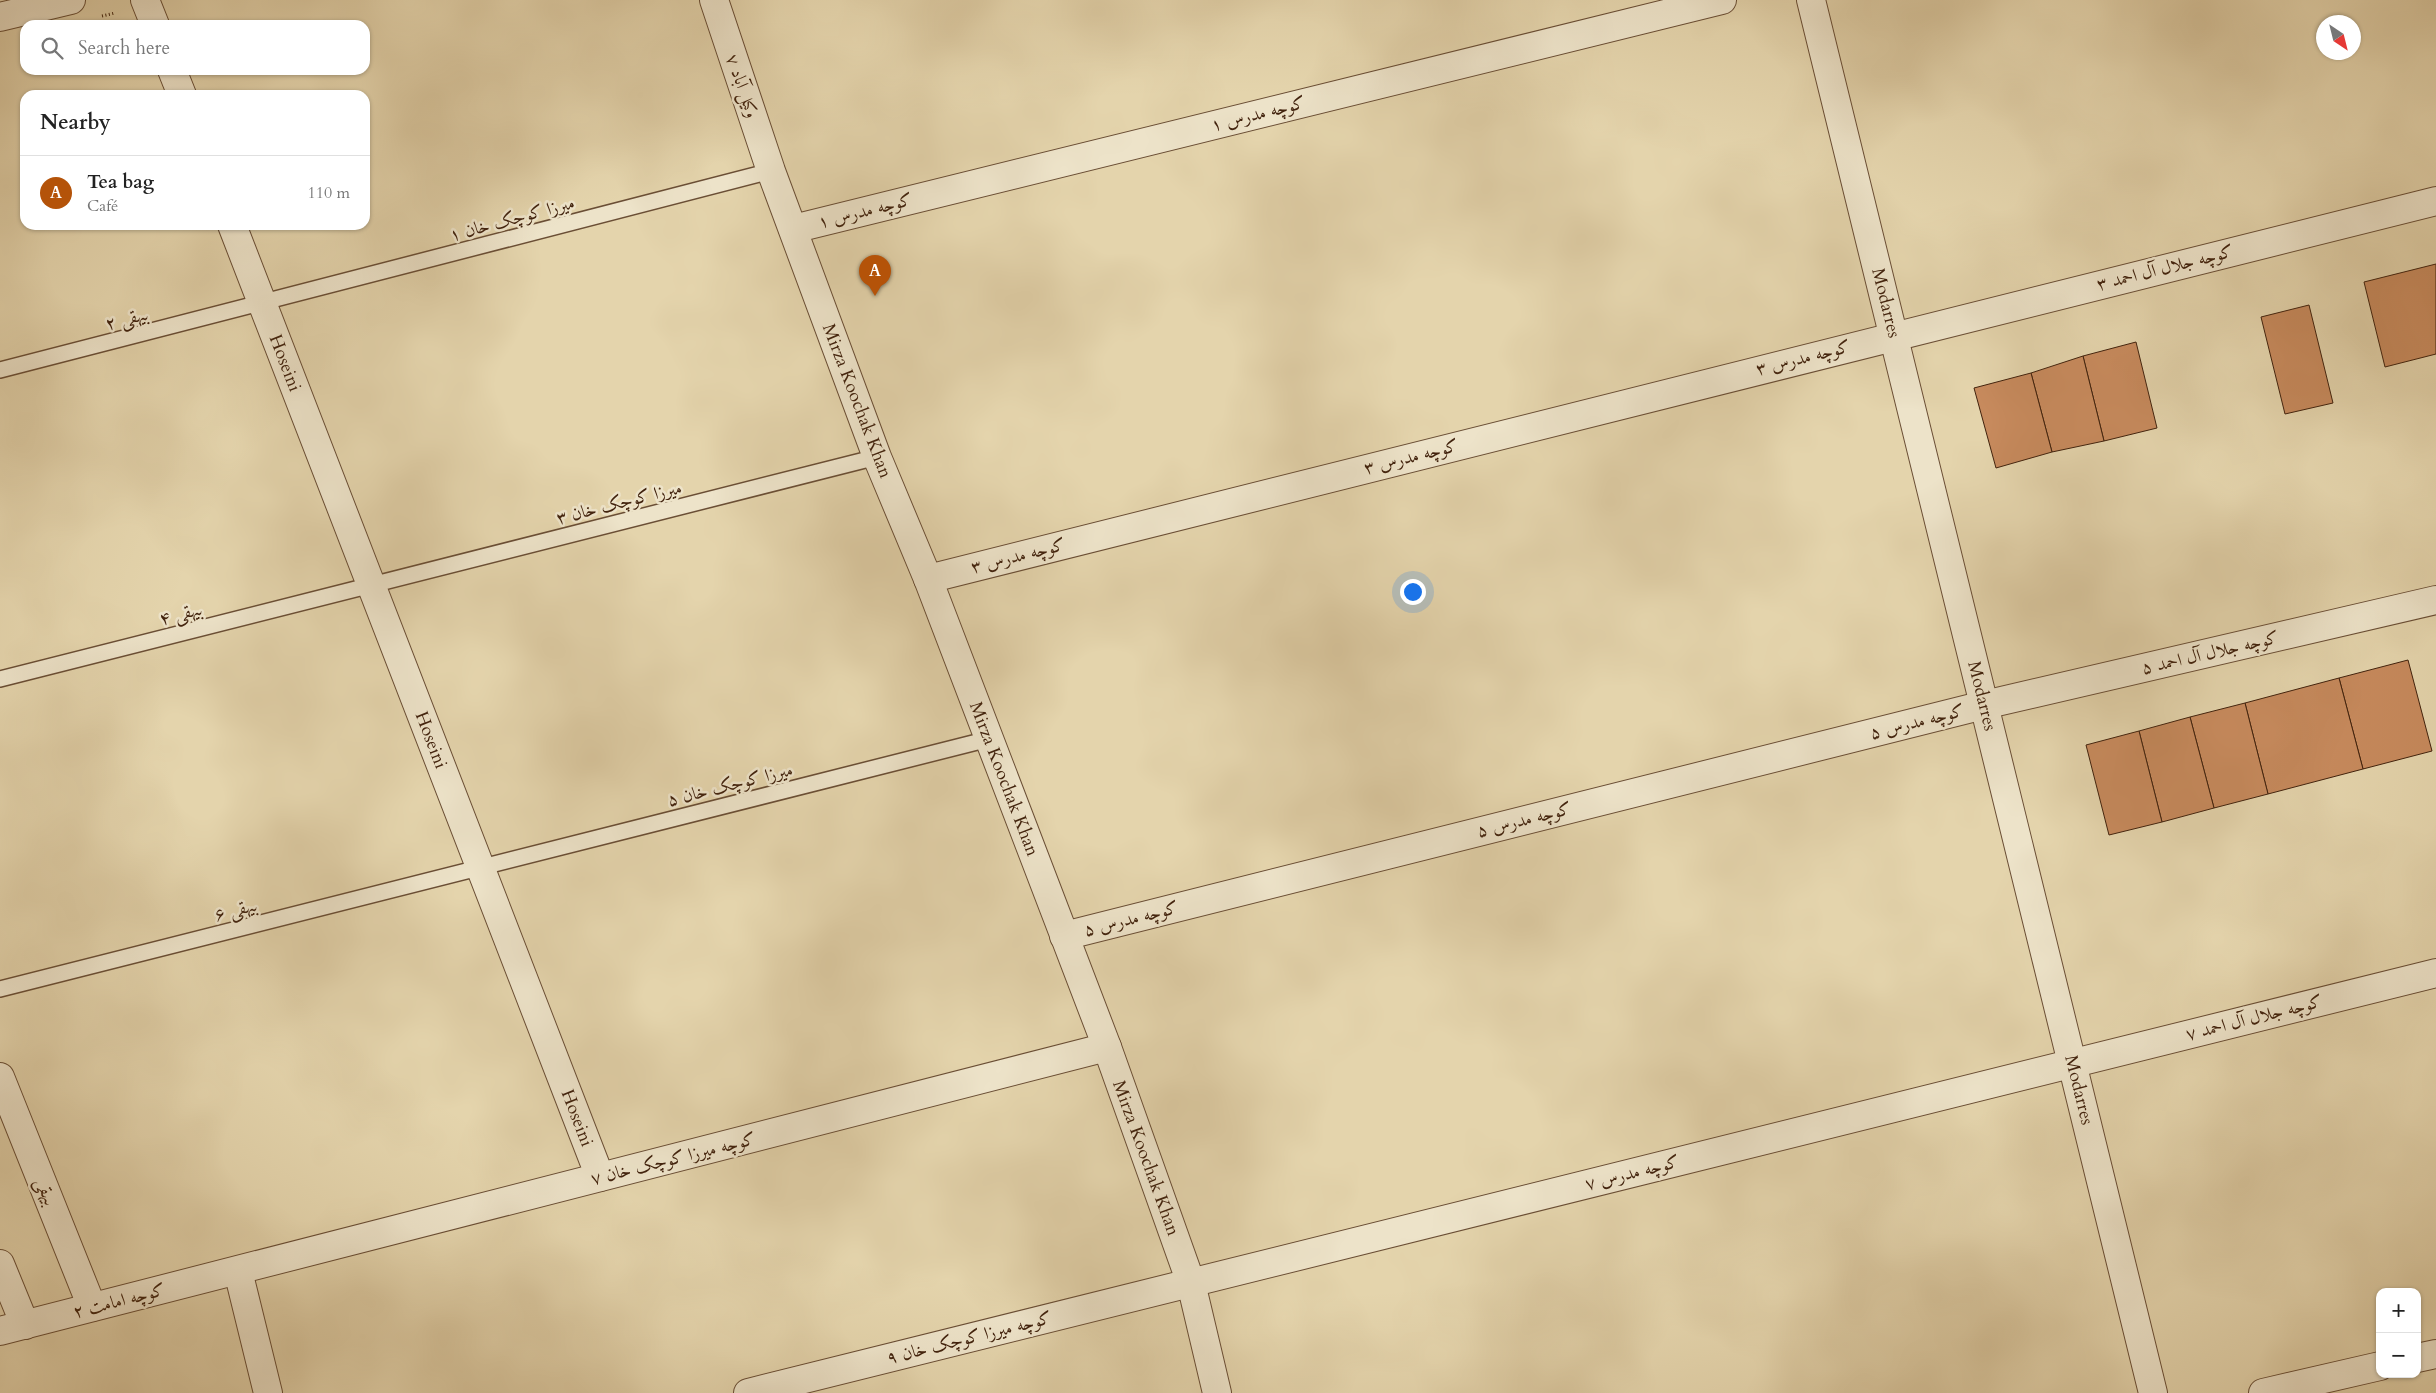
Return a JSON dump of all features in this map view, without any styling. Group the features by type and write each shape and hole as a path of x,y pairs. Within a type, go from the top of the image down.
{"street":[{"path":"0,17 71,0"},
{"path":"145,0 153,20"},
{"name":"۷ وکیل آباد","path":"714,0 771,171"},
{"name":"کوچه مدرس ۱","path":"793,228 1722,0"},
{"name":"Modarres","path":"1811,0 2153,1393"},
{"path":"174,75 180,90"},
{"name":"Mirza Koochak Khan","path":"771,171 877,457 928,579 1107,1047 1191,1283 1217,1393"},
{"name":"کوچه جلال آل احمد ۳","path":"1894,336 2436,201"},
{"name":"Hoseini","path":"234,230 600,1178"},
{"name":"کوچه مدرس ۳","path":"928,579 1894,336"},
{"name":"کوچه جلال آل احمد ۵","path":"1984,705 2436,600"},
{"name":"کوچه مدرس ۵","path":"1064,936 1984,705"},
{"name":"کوچه جلال آل احمد ۷","path":"2072,1064 2436,973"},
{"name":"کوچه میرزا کوچک خان ۷","path":"238,1271 1107,1047"},
{"name":"کوچه مدرس ۷","path":"1191,1283 2072,1064"},
{"name":"بیهقی","path":"0,1077 92,1307"},
{"path":"0,1264 12,1328"},
{"path":"238,1271 268,1393"},
{"name":"کوچه امامت ۲","path":"12,1328 238,1271"},
{"name":"کوچه میرزا کوچک خان ۹","path":"748,1393 1191,1283"},
{"path":"2421,1357 2436,1354"},
{"path":"2263,1393 2376,1367"}],"lane":[{"name":"میرزا کوچک خان ۱","path":"262,303 771,171"},
{"name":"بیهقی ۲","path":"0,370 262,303"},
{"name":"میرزا کوچک خان ۳","path":"371,585 877,457"},
{"name":"بیهقی ۴","path":"0,679 371,585"},
{"name":"میرزا کوچک خان ۵","path":"480,867 989,739"},
{"name":"بیهقی ۶","path":"0,988 480,867"}],"building":[{"path":"2436,264 2436,354 2385,367 2364,282"},
{"path":"2309,305 2333,403 2285,414 2261,317"},
{"path":"2136,342 2157,428 2104,441 2083,356"},
{"path":"2083,356 2104,441 2052,452 2031,373"},
{"path":"2031,373 2052,452 1996,468 1974,388"},
{"path":"2408,660 2432,751 2363,769 2339,678"},
{"path":"2339,678 2363,769 2268,794 2245,703"},
{"path":"2245,703 2268,794 2214,808 2190,717"},
{"path":"2190,717 2214,808 2162,822 2139,731"},
{"path":"2139,731 2162,822 2109,835 2086,745"}],"place":[{"name":"Tea bag","path":"875,296"}]}
